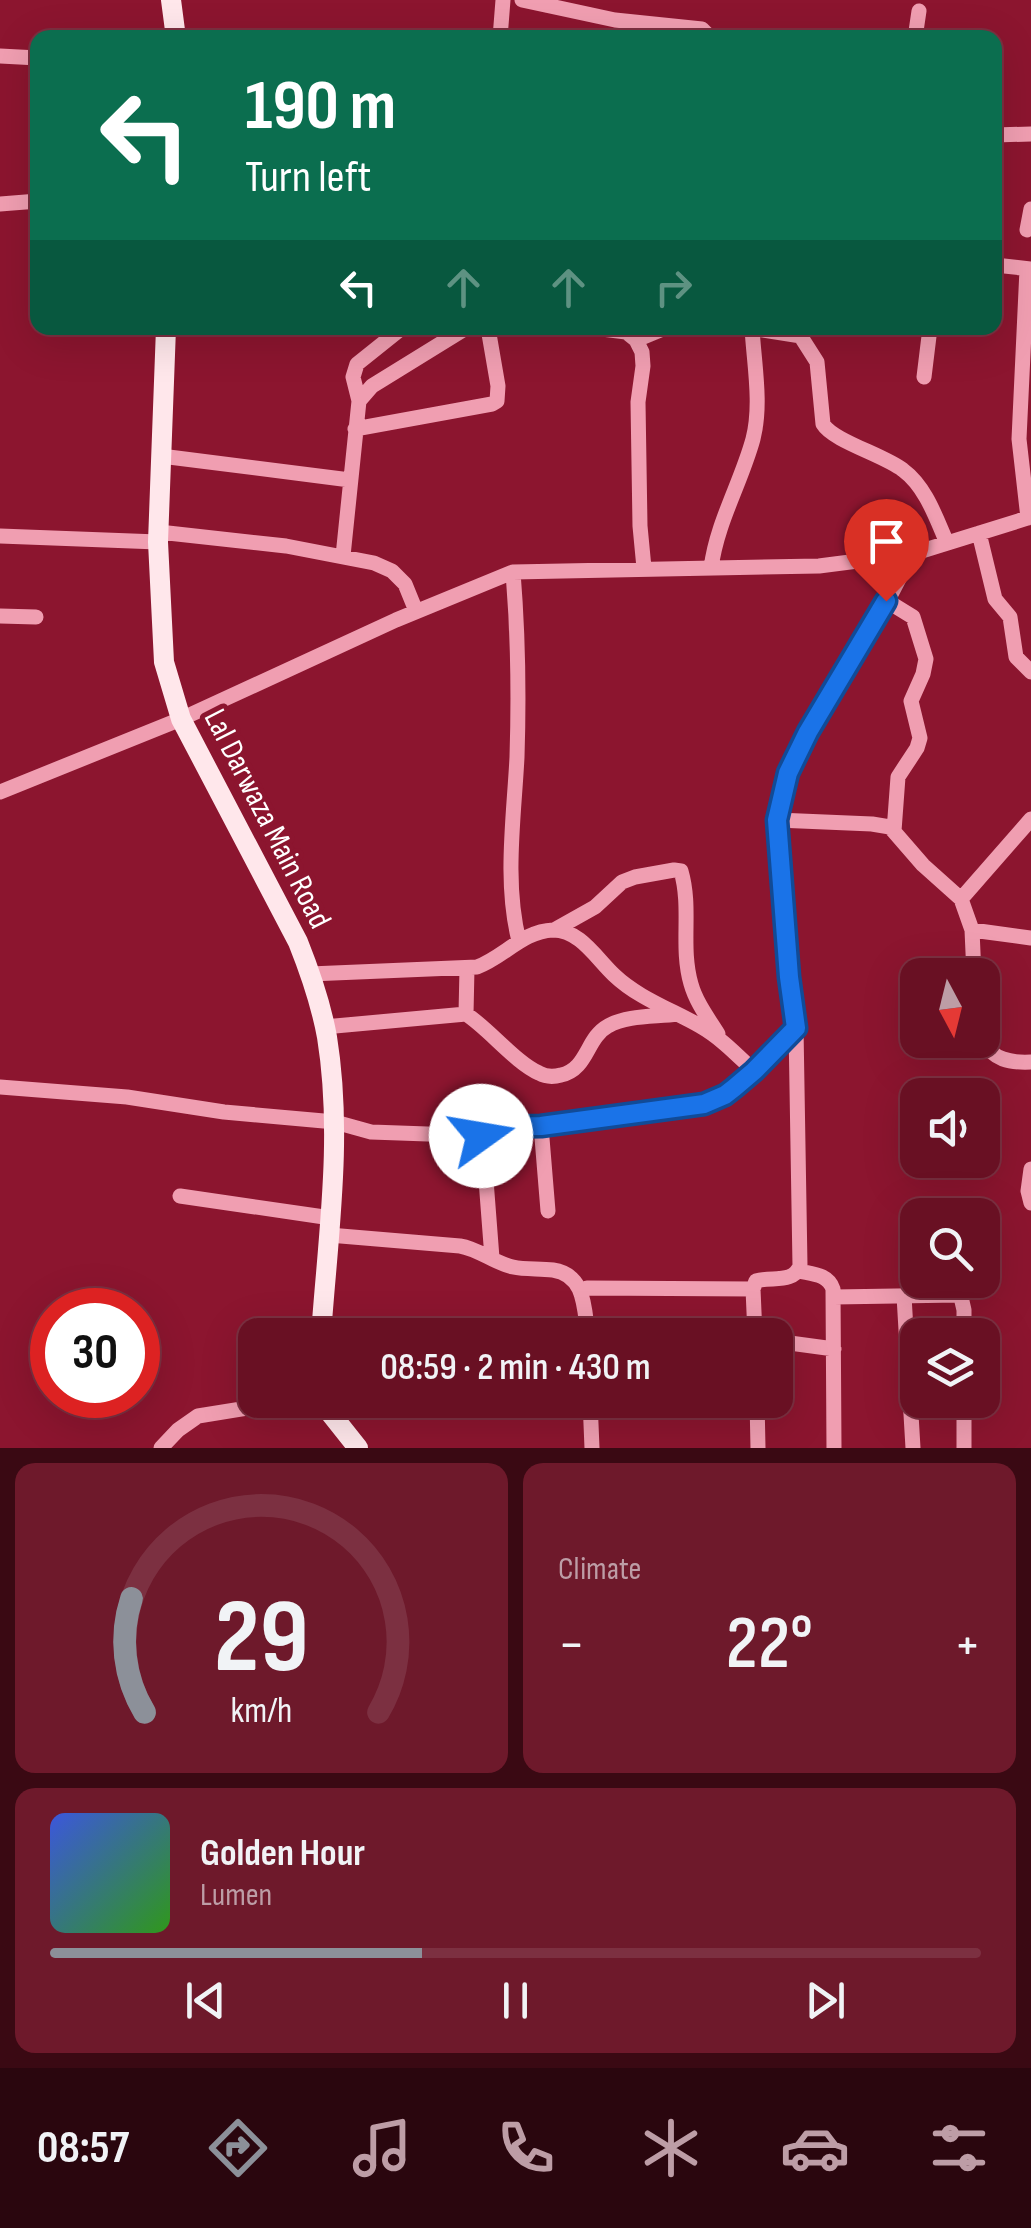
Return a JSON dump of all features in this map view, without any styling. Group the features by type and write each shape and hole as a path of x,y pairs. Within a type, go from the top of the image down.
{"main road":[{"path":"171,0 175,30"},
{"name":"Lal Darwaza Main Road","path":"166,335 158,537 164,662 181,719 298,942 324,1026 335,1122 322,1318"},
{"path":"336,1418 358,1448"}],"street":[{"path":"501,30 503,0"},
{"path":"522,0 614,20 703,30"},
{"path":"915,30 919,11"},
{"path":"0,56 30,58"},
{"path":"1002,134 1031,134"},
{"path":"0,204 30,202"},
{"path":"1027,230 1031,209"},
{"path":"0,792 181,719 416,611 513,572 819,566 912,554 1030,518 1019,439 1029,269 1002,266"},
{"path":"343,556 359,400 354,368 393,335"},
{"path":"359,400 372,386 455,335"},
{"path":"355,429 492,404 498,386 489,335"},
{"path":"630,335 642,352 643,366 638,402 644,568"},
{"path":"636,340 648,335"},
{"path":"711,568 716,539 753,437 756,410 751,335"},
{"path":"803,335 817,362 826,430 904,470 926,496 948,543"},
{"path":"924,377 929,335"},
{"path":"161,456 350,480"},
{"path":"979,533 995,599 1010,617 1016,657 1031,672"},
{"path":"0,536 253,541 343,556 392,571 405,584 416,611"},
{"path":"799,1271 796,1028 777,820 788,773 808,732 912,554"},
{"path":"513,572 518,718 511,898 520,941"},
{"path":"886,601 913,617 926,659 911,701 920,743 898,777 894,831"},
{"path":"0,616 36,617"},
{"path":"961,899 1031,819"},
{"path":"777,820 882,824 894,831 923,865 961,899 972,930 973,958"},
{"path":"554,930 595,907 622,882 681,871 687,903 686,960 696,1000 723,1041 754,1071"},
{"path":"310,974 467,968 487,963 542,931 554,930 574,935 633,990 723,1041"},
{"path":"972,930 1031,938"},
{"path":"466,1014 467,968"},
{"path":"324,1026 466,1014 536,1072 554,1076 579,1066 596,1036 608,1025 677,1014"},
{"path":"492,1258 480,1130 541,1126 704,1104 725,1095 796,1028"},
{"path":"999,1058 1031,1062"},
{"path":"0,1087 128,1097 224,1112 335,1122 371,1132 482,1136"},
{"path":"541,1126 548,1211"},
{"path":"1031,1169 1031,1203"},
{"path":"180,1196 330,1227 469,1248 509,1266 566,1273 575,1280 585,1318"},
{"path":"755,1318 756,1281 790,1277 799,1271"},
{"path":"799,1271 828,1280 833,1288 834,1448"},
{"path":"587,1288 754,1289"},
{"path":"834,1297 900,1296"},
{"path":"904,1298 914,1448"},
{"path":"793,1343 834,1349"},
{"path":"163,1447 198,1416 238,1409"},
{"path":"591,1418 592,1448"},
{"path":"757,1418 758,1448"},
{"path":"964,1418 964,1448"}],"route":[{"path":"481,1136 484,1127 541,1126 716,1100 754,1071 796,1028 777,820 788,773 808,732 886,601"}]}
